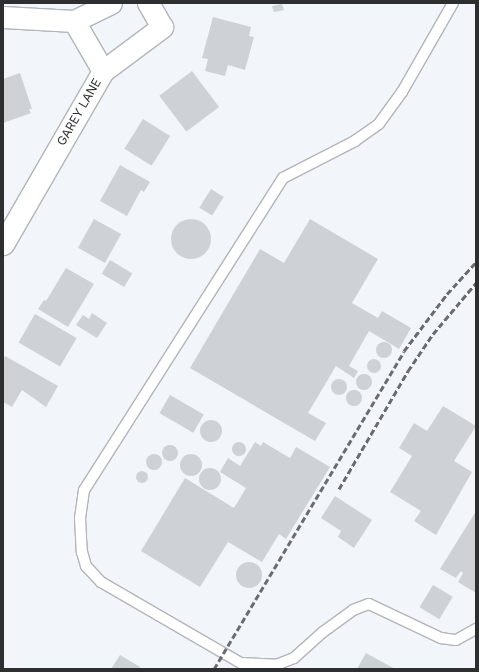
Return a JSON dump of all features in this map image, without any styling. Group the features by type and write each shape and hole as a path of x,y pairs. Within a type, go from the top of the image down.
{"street":[{"path":"3,17 74,21 110,3"},
{"path":"103,71 162,27 148,3"},
{"name":"GAREY LANE","path":"3,244 103,71 74,21"}],"lane":[{"path":"453,3 398,98 379,124 355,141 283,178 84,490 80,504 82,552 86,566 101,582 241,663 276,667 294,658 323,632 353,610 369,604 441,638 456,640 476,629"}],"building":[{"path":"282,4 284,10 274,12 272,6"},
{"path":"213,17 251,27 249,36 254,37 245,70 228,65 225,76 205,71 208,59 202,58"},
{"path":"192,71 219,107 186,132 159,96"},
{"path":"20,73 32,109 29,109 31,113 3,123 3,79"},
{"path":"143,119 170,136 152,166 124,149"},
{"path":"120,165 150,182 144,192 141,190 127,216 100,201"},
{"path":"211,189 224,197 212,216 199,208"},
{"path":"94,219 121,234 105,263 78,248"},
{"path":"191,219 199,221 205,225 209,231 211,239 209,247 205,253 199,257 191,259 183,257 177,253 173,247 171,239 173,231 177,225 183,221"},
{"path":"310,219 378,259 352,303 378,318 382,311 411,328 399,349 369,331 349,366 358,371 354,378 336,366 308,413 326,423 315,441 190,368 260,249 284,263"},
{"path":"110,260 132,273 124,287 102,274"},
{"path":"66,268 94,284 68,327 38,309 44,300 46,301"},
{"path":"92,313 107,323 97,338 76,325 83,315 89,319"},
{"path":"35,314 77,338 60,367 18,343"},
{"path":"384,342 391,347 392,350 387,357 384,358 377,353 376,350 381,343"},
{"path":"5,356 58,386 46,407 22,390 12,407 3,402 3,360"},
{"path":"371,359 377,359 381,363 381,369 377,373 371,373 367,369 367,363"},
{"path":"364,374 371,379 372,382 367,389 364,390 357,385 356,382 361,375"},
{"path":"339,379 346,384 347,387 342,394 339,395 332,390 331,387 336,380"},
{"path":"354,390 360,392 362,398 360,404 354,406 348,404 346,398 348,392"},
{"path":"170,395 204,414 193,433 160,413"},
{"path":"443,406 476,426 454,461 472,472 436,535 414,521 421,511 390,492 412,456 399,448 414,423 427,431"},
{"path":"211,420 219,423 222,431 219,439 211,442 203,439 200,431 203,423"},
{"path":"236,442 242,442 246,446 246,452 242,456 236,456 232,452 232,446"},
{"path":"255,442 261,446 263,442 290,458 296,447 330,467 286,539 279,534 262,562 228,542 200,587 141,551 185,478 234,508 246,488 220,472 228,458 240,466"},
{"path":"167,445 173,445 178,450 176,459 173,461 167,461 162,456 162,450"},
{"path":"154,454 161,459 162,462 157,469 154,470 147,465 146,462 151,455"},
{"path":"191,454 199,457 202,465 199,473 191,476 183,473 180,465 183,457"},
{"path":"210,468 218,471 221,479 218,487 210,490 202,487 199,479 202,471"},
{"path":"140,471 144,471 148,477 144,483 140,483 136,479 136,475"},
{"path":"335,496 372,520 354,548 338,537 341,531 321,518"},
{"path":"476,511 476,593 458,582 463,573 461,571 456,578 440,569"},
{"path":"249,562 258,566 262,575 258,584 249,588 240,584 236,575 240,566"},
{"path":"433,585 453,597 439,619 420,607"},
{"path":"366,653 395,669 357,669"},
{"path":"120,655 140,667 139,669 111,669"}],"railway":[{"path":"214,669 404,351 447,294 476,262"},
{"path":"339,489 408,371 433,334 476,283"}]}
